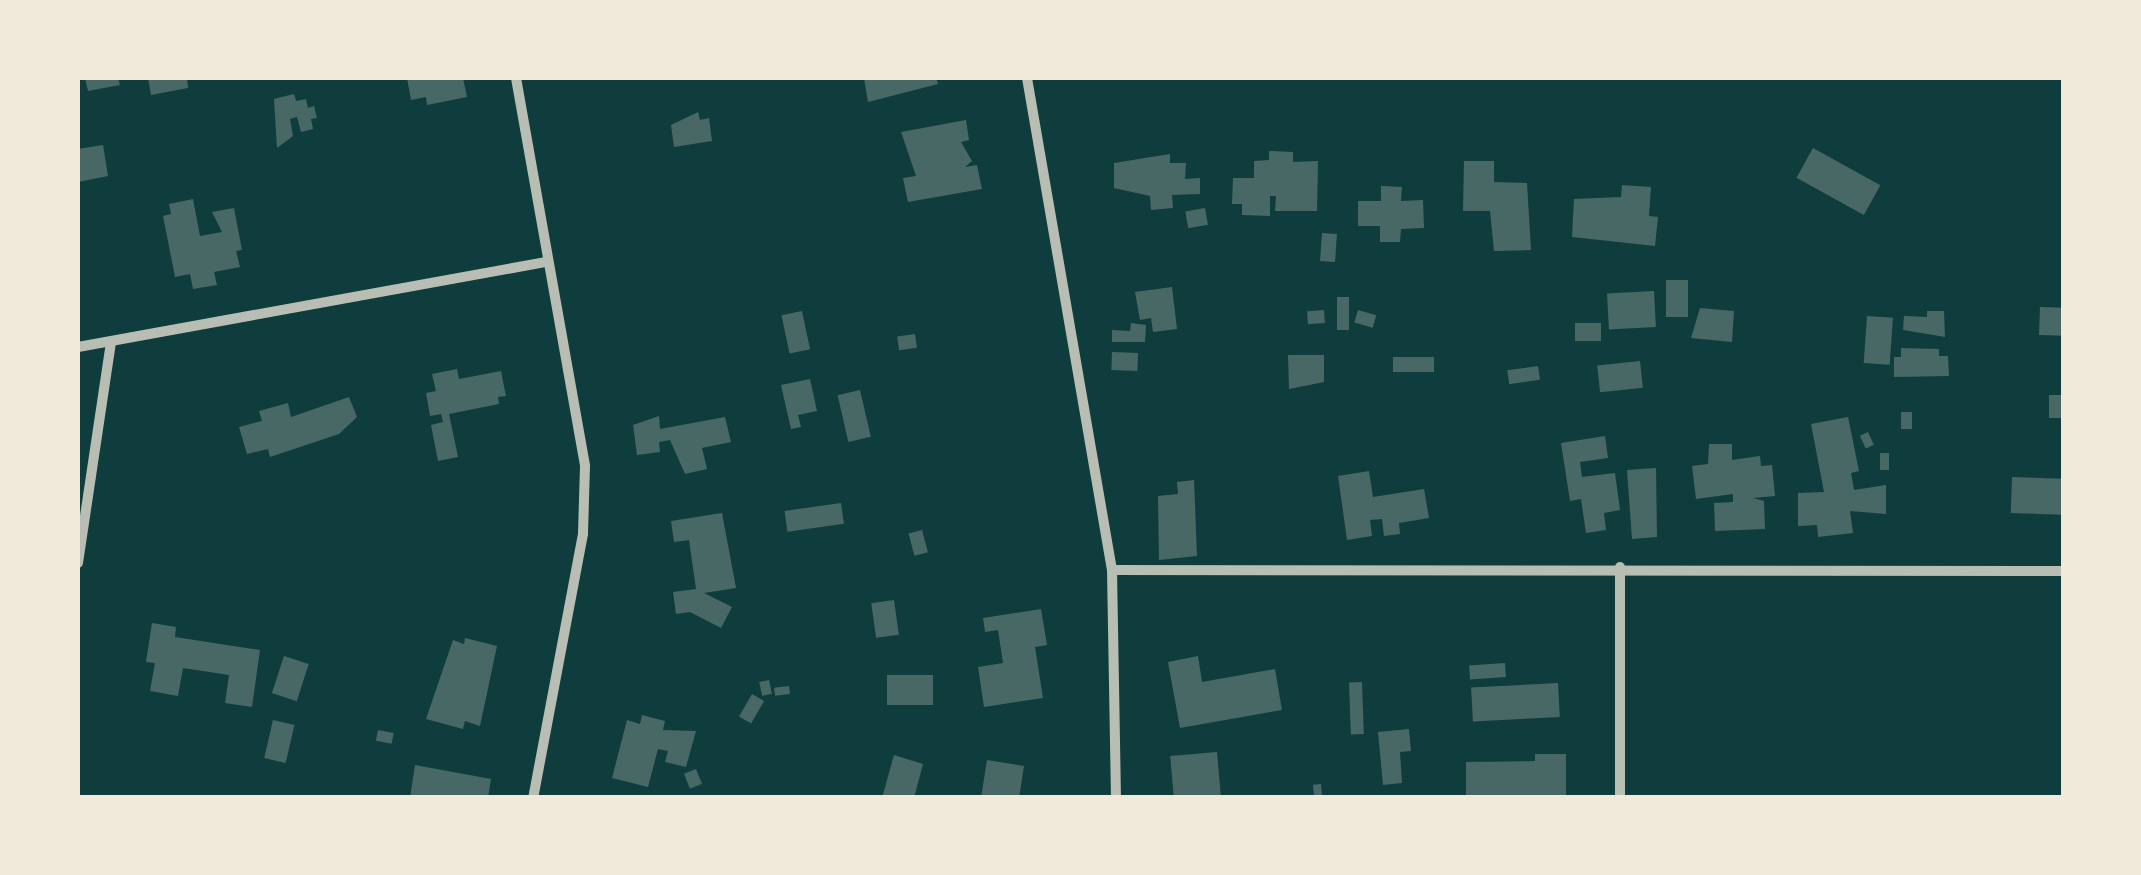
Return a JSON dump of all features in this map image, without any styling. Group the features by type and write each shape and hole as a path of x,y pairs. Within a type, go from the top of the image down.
{"street":[{"path":"516,78 546,262 586,466 583,534 533,798"},
{"path":"1026,78 1112,570 1116,798"},
{"path":"78,347 546,262"},
{"path":"78,562 110,341"},
{"path":"1112,570 1620,567 2064,572"},
{"path":"1620,567 1620,798"}],"building":[{"path":"85,78 118,78 120,85 88,91"},
{"path":"148,78 187,78 188,88 151,95"},
{"path":"407,78 463,78 467,97 427,105 426,97 411,100"},
{"path":"864,78 936,78 938,84 868,102"},
{"path":"294,94 296,101 306,99 308,108 314,106 317,118 311,119 313,129 301,132 297,117 290,119 293,136 277,148 274,99"},
{"path":"698,112 700,120 709,118 712,141 674,147 671,125"},
{"path":"966,120 969,140 961,142 972,161 965,167 977,165 982,189 908,202 903,178 916,176 901,132"},
{"path":"103,145 108,176 78,182 78,149"},
{"path":"1813,148 1880,185 1864,215 1797,178"},
{"path":"1269,151 1293,152 1293,162 1318,161 1317,211 1275,211 1276,196 1270,196 1270,216 1242,215 1242,204 1232,204 1233,178 1254,178 1254,161 1269,160"},
{"path":"1170,154 1170,163 1186,163 1185,179 1200,178 1200,194 1172,195 1173,208 1151,210 1150,196 1114,188 1114,163"},
{"path":"1464,161 1494,161 1494,182 1527,183 1531,250 1494,251 1490,211 1463,211"},
{"path":"1622,185 1651,187 1649,216 1658,217 1655,246 1572,237 1574,199 1621,197"},
{"path":"1381,186 1402,187 1401,201 1423,200 1424,228 1401,229 1400,242 1380,242 1380,226 1358,226 1358,201 1381,201"},
{"path":"193,199 200,236 222,232 212,212 234,208 242,250 236,251 240,267 214,272 217,285 193,289 190,274 175,277 163,216 171,214 169,204"},
{"path":"1205,208 1208,225 1188,228 1185,211"},
{"path":"1322,233 1337,234 1335,262 1320,261"},
{"path":"1666,280 1688,280 1688,317 1666,317"},
{"path":"1172,287 1177,329 1153,332 1151,318 1140,320 1135,292"},
{"path":"1654,291 1656,327 1609,329 1607,293"},
{"path":"1337,297 1349,297 1349,330 1337,330"},
{"path":"2040,307 2064,308 2063,336 2039,335"},
{"path":"1700,308 1734,311 1732,342 1691,338"},
{"path":"1324,310 1325,323 1308,324 1307,311"},
{"path":"1358,310 1376,315 1373,328 1354,322"},
{"path":"802,311 810,349 790,354 781,315"},
{"path":"1927,311 1944,311 1945,337 1903,330 1904,316 1927,317"},
{"path":"1867,316 1893,318 1890,365 1864,363"},
{"path":"1131,323 1146,325 1145,342 1112,342 1112,330 1130,331"},
{"path":"1575,323 1601,323 1601,341 1575,341"},
{"path":"915,334 917,348 899,350 897,337"},
{"path":"1901,348 1939,349 1939,356 1948,356 1949,376 1894,377 1894,357 1901,357"},
{"path":"1112,352 1138,353 1137,371 1111,370"},
{"path":"1288,355 1324,355 1324,382 1289,389"},
{"path":"1393,357 1434,357 1434,372 1393,372"},
{"path":"1640,361 1643,388 1600,392 1597,365"},
{"path":"1538,366 1540,380 1509,384 1507,370"},
{"path":"457,369 459,379 501,371 506,396 498,397 499,404 449,414 458,457 438,461 431,425 443,422 441,414 430,416 426,393 436,391 432,374"},
{"path":"810,379 817,411 798,415 801,427 791,429 781,385"},
{"path":"860,390 871,437 848,442 838,395"},
{"path":"2049,395 2064,395 2064,418 2049,418"},
{"path":"349,397 357,417 339,434 270,457 268,449 247,454 239,427 262,421 259,411 288,403 291,417"},
{"path":"1901,412 1912,412 1912,429 1901,429"},
{"path":"659,416 660,429 725,417 731,442 702,448 707,469 685,474 670,440 659,442 660,452 637,455 633,425"},
{"path":"1848,417 1859,471 1851,473 1854,490 1886,485 1886,514 1850,511 1853,533 1818,537 1817,525 1798,526 1798,493 1824,492 1811,424"},
{"path":"1868,432 1874,445 1866,448 1860,436"},
{"path":"1605,436 1608,458 1580,462 1582,477 1615,473 1620,510 1604,513 1606,530 1586,533 1581,499 1570,501 1561,443"},
{"path":"1709,444 1732,444 1732,460 1760,456 1761,466 1772,465 1775,496 1753,498 1764,501 1765,529 1715,531 1714,503 1733,502 1733,494 1696,499 1692,466 1708,464"},
{"path":"1880,453 1889,453 1889,470 1880,470"},
{"path":"1656,468 1657,537 1632,539 1627,470"},
{"path":"1369,471 1373,497 1424,489 1429,518 1399,523 1400,534 1384,536 1382,519 1370,520 1372,536 1347,540 1338,476"},
{"path":"2012,477 2064,479 2063,515 2011,513"},
{"path":"1194,480 1197,556 1159,560 1158,496 1178,494 1177,482"},
{"path":"841,503 844,524 787,532 785,511"},
{"path":"722,513 736,588 704,593 732,607 721,628 690,612 676,614 673,592 696,589 689,540 674,542 671,521"},
{"path":"922,530 928,552 914,556 908,534"},
{"path":"894,600 899,635 876,638 871,603"},
{"path":"1041,609 1047,645 1035,647 1043,698 984,707 978,667 1003,663 998,630 985,632 983,618"},
{"path":"152,623 176,627 175,637 260,650 252,707 225,703 229,675 183,668 178,696 150,691 155,663 146,662"},
{"path":"465,638 497,646 480,726 465,721 463,729 426,719 453,640 464,644"},
{"path":"284,656 309,664 297,701 272,693"},
{"path":"1198,656 1202,682 1275,669 1282,710 1180,728 1168,662"},
{"path":"1505,663 1506,677 1470,679 1469,666"},
{"path":"887,675 933,675 933,705 887,705"},
{"path":"769,680 772,694 762,696 759,682"},
{"path":"1349,682 1362,682 1364,734 1351,734"},
{"path":"1558,683 1560,717 1473,722 1471,688"},
{"path":"789,686 790,694 775,696 774,688"},
{"path":"752,694 764,701 751,724 739,717"},
{"path":"642,715 665,721 663,730 696,731 686,767 665,762 668,751 658,749 648,787 612,778 627,720 640,724"},
{"path":"273,720 294,725 286,763 264,758"},
{"path":"1409,729 1411,751 1400,752 1402,783 1383,785 1378,732"},
{"path":"378,730 394,733 392,744 376,741"},
{"path":"1217,752 1221,798 1174,798 1170,756"},
{"path":"1535,754 1566,754 1566,798 1466,798 1466,762 1535,761"},
{"path":"894,755 923,764 914,798 882,798"},
{"path":"987,760 1024,766 1019,798 981,798"},
{"path":"415,765 491,779 488,798 410,798"},
{"path":"696,769 702,784 690,789 684,774"},
{"path":"1321,784 1322,796 1314,797 1313,785"}]}
